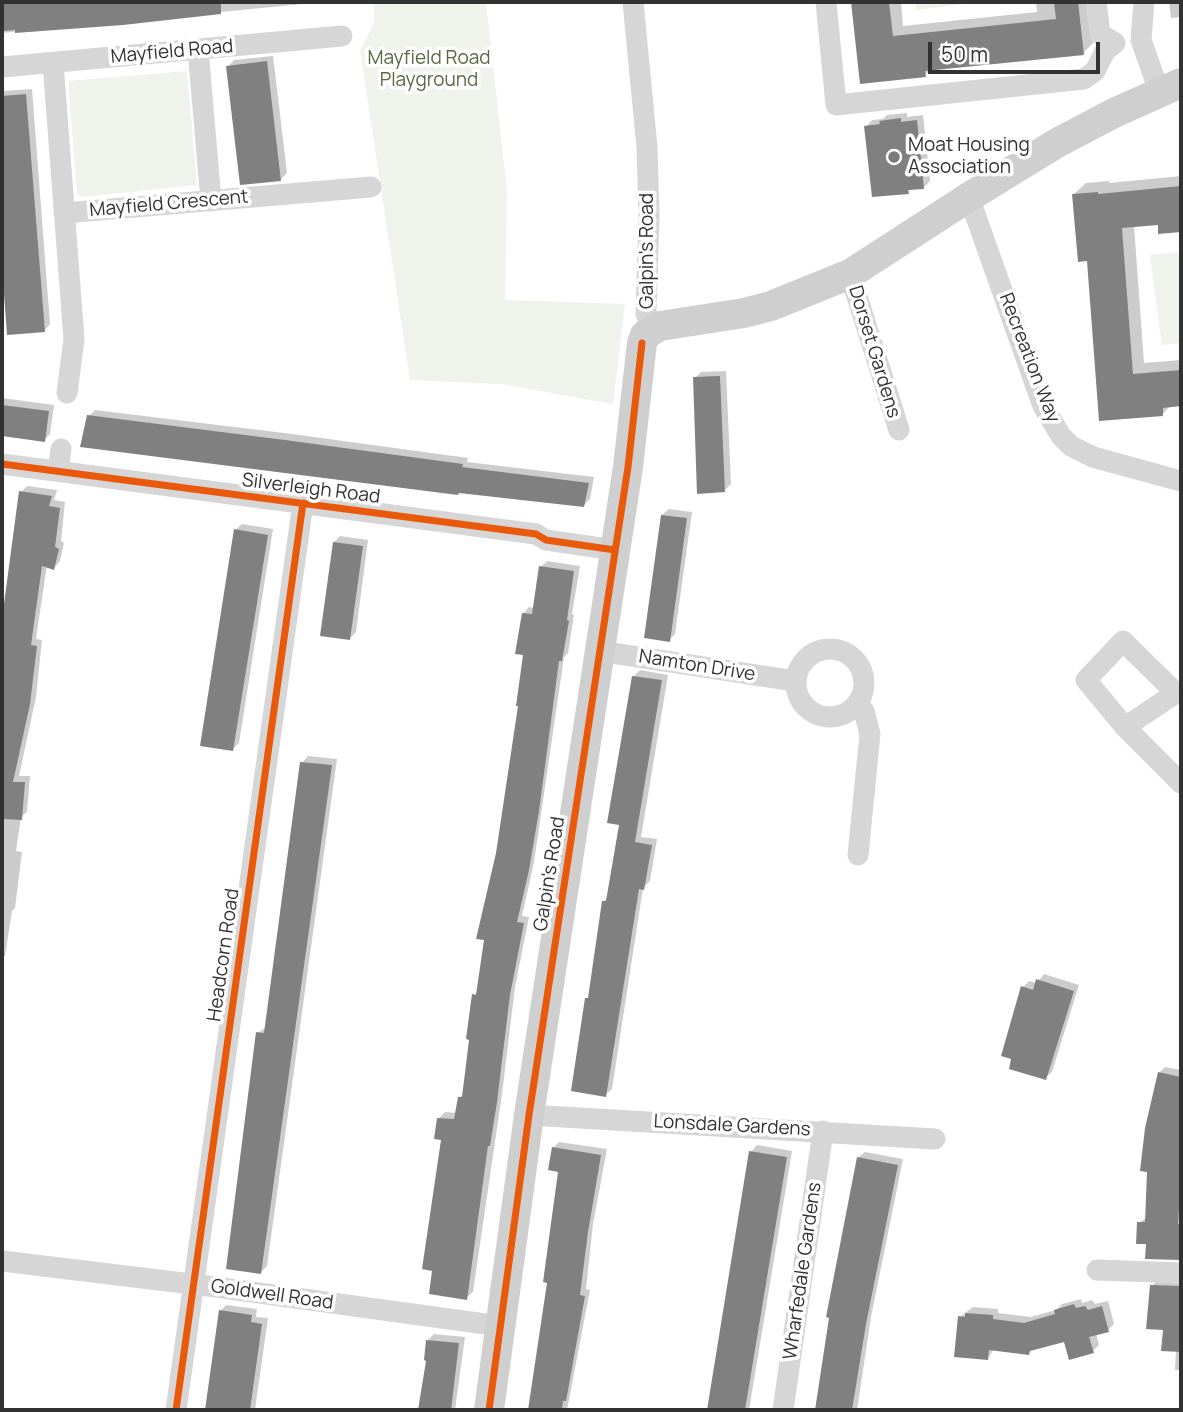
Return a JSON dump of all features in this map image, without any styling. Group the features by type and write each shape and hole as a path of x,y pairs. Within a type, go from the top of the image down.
{"street":[{"name":"Galpin's Road","path":"489,1410 530,1115 628,467 642,343 645,335 652,330 646,313 649,216 647,148 633,2"},
{"path":"826,2 836,105 1076,81 1095,71 1105,51 1115,43 1141,40"},
{"path":"1096,2 1100,34 1115,43"},
{"path":"652,330 771,306 850,274 1057,143 1170,87 1141,40 1144,2"},
{"name":"Mayfield Road","path":"2,67 342,36"},
{"path":"198,49 211,201"},
{"path":"53,63 64,213"},
{"name":"Mayfield Crescent","path":"68,393 74,339 64,213 371,187"},
{"name":"Recreation Way","path":"969,197 1043,406 1060,436 1070,446 1093,457 1181,481"},
{"name":"Dorset Gardens","path":"850,274 899,430"},
{"path":"58,471 61,449"},
{"name":"Silverleigh Road","path":"2,464 536,534 546,540 615,551"},
{"name":"Headcorn Road","path":"176,1410 303,503"},
{"path":"821,649 843,651 860,666 864,677 864,688 858,704 844,714 822,716 811,712 797,694 795,681 802,662 821,649"},
{"name":"Namton Drive","path":"599,651 795,681"},
{"path":"858,704 870,734 858,855"},
{"path":"1125,727 1181,783"},
{"name":"Lonsdale Gardens","path":"530,1115 935,1139"},
{"name":"Wharfedale Gardens","path":"783,1410 822,1131"},
{"name":"Goldwell Road","path":"2,1261 500,1326"},
{"path":"1097,1270 1181,1273"}],"green space":[{"name":"Mayfield Road Playground","path":"374,2 486,2 507,190 505,300 625,304 613,404 501,384 410,380 360,50 374,24"},
{"path":"915,2 979,2 916,10"},
{"path":"187,71 197,185 83,197 77,194 68,81"},
{"path":"1181,252 1181,343 1162,345 1150,255"}],"building":[{"path":"2,2 221,2 221,14 15,33 15,30 2,31"},
{"path":"851,2 889,2 893,36 1056,19 1054,2 1078,2 1084,55 925,71 926,77 860,84"},
{"path":"267,61 281,181 240,185 226,66"},
{"path":"26,94 45,332 7,335 2,267 2,96"},
{"name":"Moat Housing Association","path":"901,118 901,122 917,120 924,189 908,190 909,194 872,197 864,126"},
{"path":"1181,186 1181,232 1158,234 1158,225 1122,228 1133,374 1181,370 1181,406 1163,408 1163,416 1099,421 1087,261 1078,262 1072,194"},
{"path":"720,376 725,492 697,494 693,377"},
{"path":"2,405 49,411 45,442 2,436"},
{"path":"87,415 589,483 584,507 458,495 80,447"},
{"path":"19,491 52,496 49,506 60,508 55,547 59,549 54,570 42,566 31,645 37,646 30,704 13,782 25,782 22,820 2,819 2,619"},
{"path":"661,515 687,518 670,642 644,638"},
{"path":"234,529 268,535 233,751 200,746"},
{"path":"333,542 363,546 350,640 320,636"},
{"path":"539,566 574,571 569,621 562,661 559,661 539,811 517,922 524,923 510,995 467,1300 429,1294 432,1271 422,1269 441,1140 434,1139 437,1118 454,1119 458,1097 462,1097 472,994 476,995 484,940 476,939 496,853 518,706 523,655 515,654 522,613 532,614"},
{"path":"632,676 662,680 635,842 652,845 644,890 639,889 606,1097 571,1091 602,901 606,901 619,825 607,823"},
{"path":"300,762 332,765 261,1274 226,1269 256,1032 264,1033"},
{"path":"1036,979 1074,991 1046,1080 1009,1069 1011,1059 1001,1056 1021,986 1033,990"},
{"path":"1158,1072 1181,1077 1178,1224 1181,1224 1181,1260 1145,1259 1146,1244 1136,1244 1137,1222 1145,1222 1147,1172 1140,1171 1145,1128"},
{"path":"552,1147 601,1155 580,1295 585,1296 566,1401 563,1401 562,1410 528,1410 547,1283 543,1282 558,1172 548,1170"},
{"path":"749,1151 787,1157 745,1410 707,1410"},
{"path":"857,1157 898,1165 866,1324 852,1410 815,1410 829,1318 826,1317"},
{"path":"1150,1285 1181,1286 1181,1352 1161,1351 1163,1330 1146,1329"},
{"path":"1074,1304 1076,1308 1085,1306 1088,1310 1102,1306 1109,1332 1089,1337 1094,1353 1069,1360 1064,1342 1030,1351 1029,1355 989,1350 988,1360 954,1357 958,1316 965,1317 965,1313 993,1315 993,1319 1024,1323 1055,1314 1054,1310"},
{"path":"219,1310 252,1315 251,1322 262,1324 250,1410 205,1410"},
{"path":"426,1340 459,1343 451,1410 418,1410 426,1361"}],"cycle path":[{"path":"489,1410 529,1115 628,467 642,343"},
{"path":"2,464 536,534 546,540 615,550"},
{"path":"176,1410 303,503"}],"place":[{"name":"Moat Housing Association","path":"894,157"}]}
